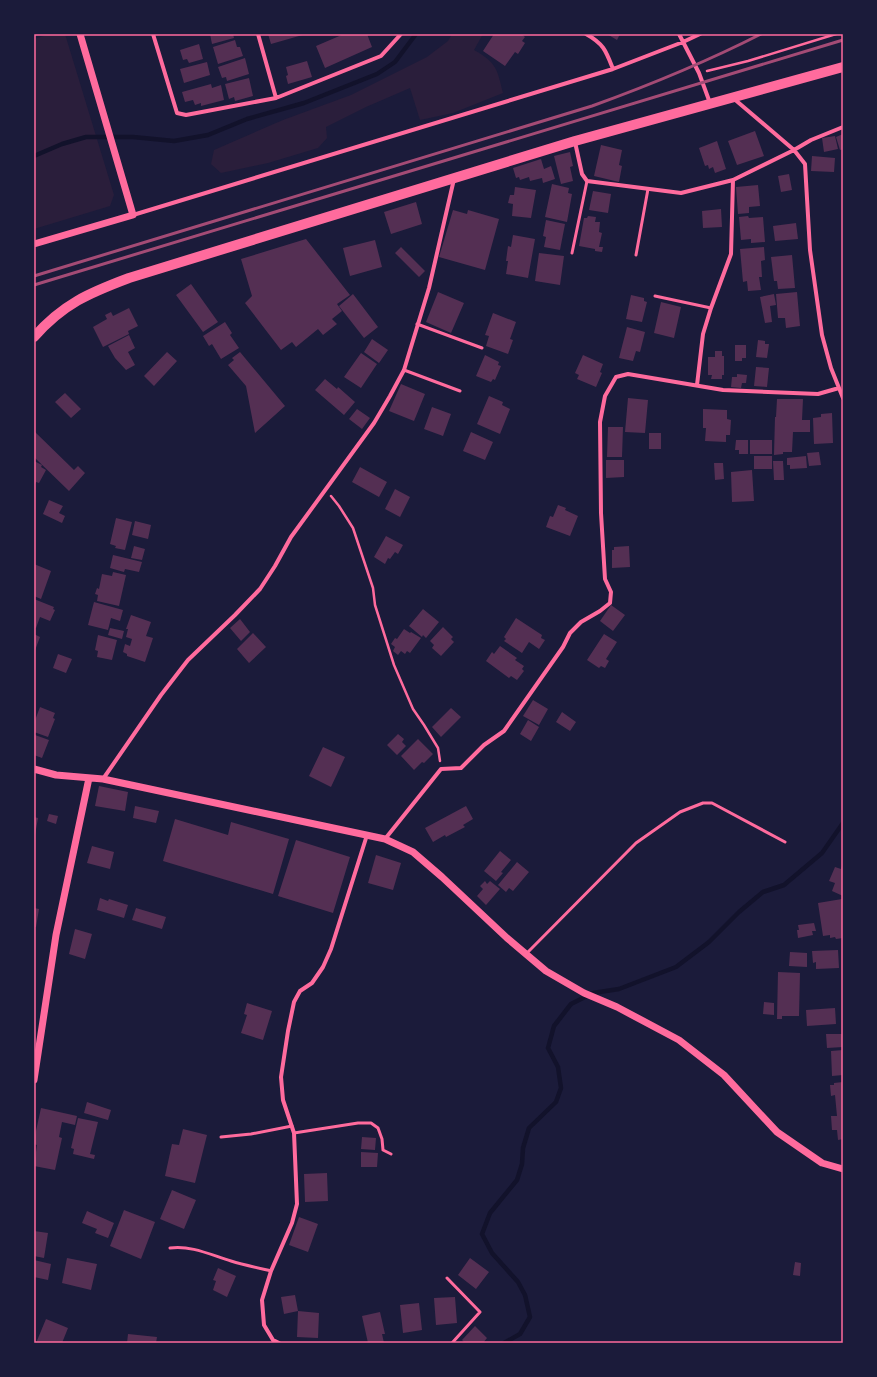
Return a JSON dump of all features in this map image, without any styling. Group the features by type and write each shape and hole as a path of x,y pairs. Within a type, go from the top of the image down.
{"main road":[{"path":"34,337 46,323 67,306 96,290 116,283 575,140 843,67"}],"street":[{"path":"80,34 133,215"},
{"path":"153,34 177,113 186,115 276,98 381,56 401,34"},
{"path":"258,34 276,98"},
{"path":"586,34 595,39 606,51 613,70"},
{"path":"679,34 699,73 711,103"},
{"path":"34,244 613,70 700,34"},
{"path":"732,98 794,150 805,164 810,250 822,335 830,368 843,398"},
{"path":"575,140 582,174 587,181 681,193 733,180 811,140 843,127"},
{"path":"103,779 161,695 188,660 235,616 260,589 276,566 292,537 325,488 374,423 390,396 404,370 429,288 455,178"},
{"path":"696,385 703,334 731,254 733,180"},
{"path":"385,839 441,769 461,768 484,745 504,731 563,646 570,633 581,622 600,611 610,603 610,592 605,579 601,513 600,422 605,396 616,377 628,374 723,390 818,394 839,388"},
{"path":"34,769 56,775 103,779 367,835 385,839 413,852 507,938 546,971 584,993 617,1007 679,1040 724,1075 777,1132 822,1163 843,1169"},
{"path":"34,1080 36,1053 56,935 89,778"},
{"path":"279,1343 273,1340 264,1325 262,1300 271,1271 292,1223 296,1204 294,1133 293,1126 283,1100 282,1076 288,1031 294,1002 300,991 312,983 323,967 331,949 367,835"}],"lane":[{"path":"572,253 587,181"},
{"path":"636,255 648,189"},
{"path":"655,296 711,308"},
{"path":"418,324 482,348"},
{"path":"404,370 460,391"},
{"path":"526,954 636,843 680,812 703,803 712,804 785,842"},
{"path":"294,1133 358,1123 371,1124 378,1128 382,1139 383,1150 391,1154"},
{"path":"221,1137 251,1134 293,1126"},
{"path":"170,1248 180,1246 198,1250 231,1261 271,1271"},
{"path":"447,1278 480,1312 452,1343"}],"path":[{"path":"699,73 748,61 836,34"},
{"path":"325,488 339,506 352,528 371,581 375,605 394,665 413,709 438,748 441,769"}],"shaded area":[{"path":"50,34 65,34 114,195 110,206 34,229 34,39"},
{"path":"452,34 483,34 474,50 492,63 495,67 503,93 453,113 420,120 410,88 366,107 326,127 327,138 318,148 268,163 221,173 211,164 214,150 283,120 351,95 427,57 448,41"}],"building":[{"path":"210,34 233,34 234,38 212,44"},
{"path":"268,34 306,34 271,44"},
{"path":"344,34 367,34 372,47 325,68 316,46"},
{"path":"494,34 521,34 525,37 522,41 525,43 518,54 515,52 505,66 483,51"},
{"path":"607,34 620,34 617,40"},
{"path":"235,40 237,47 240,47 243,56 218,64 213,47"},
{"path":"199,44 203,59 189,63 187,59 183,60 180,50"},
{"path":"245,58 249,74 227,81 226,77 222,78 218,67"},
{"path":"307,61 312,77 288,84 286,67"},
{"path":"207,62 210,75 184,83 180,69"},
{"path":"249,78 253,96 235,101 234,97 229,99 225,84"},
{"path":"211,84 212,88 221,85 224,100 201,106 201,103 195,105 193,100 185,102 182,92"},
{"path":"755,131 764,156 737,165 728,141"},
{"path":"843,134 843,149 840,150 836,137"},
{"path":"835,136 838,149 824,152 822,138"},
{"path":"717,141 726,169 715,173 713,167 709,169 708,165 705,166 699,148"},
{"path":"601,145 622,150 619,165 622,166 619,182 594,176"},
{"path":"570,152 573,166 570,167 573,181 561,184 554,156"},
{"path":"812,156 835,158 834,172 811,171"},
{"path":"541,159 544,169 551,166 555,179 543,183 542,178 530,181 529,177 520,180 519,177 516,178 513,168"},
{"path":"789,174 792,190 781,192 778,176"},
{"path":"552,184 569,188 568,193 572,194 567,222 545,217"},
{"path":"758,185 760,206 749,207 749,213 738,214 736,187"},
{"path":"515,187 536,190 531,218 512,216 513,204 508,203 510,195 514,195"},
{"path":"593,191 611,194 608,213 589,210"},
{"path":"416,202 422,224 391,234 384,212"},
{"path":"721,209 722,227 703,228 702,211"},
{"path":"453,210 467,214 468,210 499,219 485,270 439,257"},
{"path":"588,216 596,217 595,222 600,222 599,232 602,233 599,247 603,247 602,252 579,246 584,218 587,218"},
{"path":"748,216 749,218 763,217 765,242 751,243 751,239 741,240 739,217"},
{"path":"546,220 565,224 560,250 544,247 546,237 543,236"},
{"path":"796,223 798,239 775,241 773,226"},
{"path":"513,235 535,239 528,278 506,274 508,246 511,247"},
{"path":"306,239 350,295 337,304 342,311 332,319 337,324 323,335 318,329 296,347 292,342 281,350 245,303 252,296 241,259"},
{"path":"375,240 382,267 350,276 343,248"},
{"path":"401,247 425,271 419,277 395,253"},
{"path":"764,247 765,260 761,261 762,277 759,277 761,290 748,291 747,281 743,282 740,249"},
{"path":"539,253 564,256 560,285 535,281"},
{"path":"792,255 795,288 778,289 777,281 774,281 771,257"},
{"path":"191,284 218,322 203,332 176,295"},
{"path":"438,292 464,303 451,333 426,322"},
{"path":"797,292 800,326 786,328 785,318 778,318 776,294"},
{"path":"353,294 378,327 364,338 339,306"},
{"path":"774,294 776,305 770,306 772,322 765,323 760,297"},
{"path":"631,295 644,298 644,301 647,302 642,322 626,319"},
{"path":"661,302 681,307 674,338 654,333"},
{"path":"129,308 138,326 128,331 129,334 103,347 93,327 107,319 105,315 111,312 113,316"},
{"path":"493,313 516,322 510,339 513,340 508,354 486,346 489,336 485,335"},
{"path":"225,322 232,333 230,335 239,348 221,359 212,344 209,346 203,336"},
{"path":"627,327 645,332 640,352 636,351 633,361 619,358"},
{"path":"129,335 135,348 128,352 135,365 126,370 115,358 108,346"},
{"path":"372,339 388,350 379,363 364,352"},
{"path":"758,340 765,341 765,344 769,344 767,358 756,357"},
{"path":"735,345 746,345 746,358 742,358 742,361 735,361"},
{"path":"715,351 722,351 722,356 724,356 724,375 722,375 722,379 711,379 712,375 708,375 708,357 715,357"},
{"path":"167,352 177,361 154,386 144,376"},
{"path":"240,352 285,406 255,433 246,386 228,365 234,360 232,358"},
{"path":"361,353 377,364 361,388 344,377"},
{"path":"485,355 499,362 498,365 501,366 495,380 493,379 491,382 476,376"},
{"path":"583,355 603,364 600,372 602,373 596,387 577,379 579,375 575,373"},
{"path":"756,367 769,368 767,387 754,386"},
{"path":"737,374 747,375 746,383 742,383 741,388 731,387 732,377 737,377"},
{"path":"325,379 337,389 338,387 355,402 344,415 315,390"},
{"path":"401,384 425,394 414,421 389,411"},
{"path":"65,393 81,409 71,418 55,402"},
{"path":"489,396 503,402 502,405 510,409 500,434 477,424"},
{"path":"628,398 648,400 645,433 625,432"},
{"path":"777,399 803,399 802,420 810,420 810,432 793,432 792,452 783,452 783,454 774,455 775,417"},
{"path":"432,407 451,414 443,436 424,429"},
{"path":"357,409 370,418 362,429 349,419"},
{"path":"703,409 727,410 727,419 731,420 730,435 726,435 726,442 705,441 706,428 703,428"},
{"path":"832,413 833,443 814,444 813,418 821,417 821,414"},
{"path":"608,427 623,427 622,457 607,457"},
{"path":"34,431 74,470 78,466 85,473 69,491 34,457"},
{"path":"471,432 493,442 485,460 463,451"},
{"path":"649,433 661,433 661,449 649,449"},
{"path":"736,440 748,440 748,454 739,454 739,450 735,450"},
{"path":"750,440 772,440 772,454 750,454"},
{"path":"819,452 821,465 809,466 807,453"},
{"path":"754,456 772,456 772,469 754,469"},
{"path":"806,456 807,468 790,469 790,465 787,465 787,458"},
{"path":"606,460 624,460 624,477 606,478"},
{"path":"34,461 42,465 41,467 46,470 39,483 36,482 34,486"},
{"path":"773,461 783,461 784,480 774,480"},
{"path":"714,463 723,463 724,479 715,480"},
{"path":"360,467 387,482 379,497 352,482"},
{"path":"752,470 754,501 732,502 731,472"},
{"path":"395,489 410,497 400,517 385,509"},
{"path":"49,500 63,506 59,513 65,516 62,523 43,514"},
{"path":"558,505 566,508 565,510 578,516 570,536 546,527 550,516 553,517"},
{"path":"116,518 132,522 125,550 115,548 116,546 110,544"},
{"path":"135,521 151,525 148,539 132,535"},
{"path":"386,536 403,545 398,554 395,552 390,559 388,558 385,564 374,557"},
{"path":"134,546 145,549 142,560 131,558"},
{"path":"629,546 630,567 612,568 612,550 614,550 614,547"},
{"path":"113,555 142,562 139,572 125,569 124,572 110,568"},
{"path":"34,564 51,571 41,599 34,596"},
{"path":"113,572 126,575 119,606 97,601 98,595 95,594 97,588 99,589 102,574 112,576"},
{"path":"34,599 54,607 53,609 55,610 50,621 40,617 36,628 34,627"},
{"path":"94,602 123,610 120,621 111,618 108,630 88,625"},
{"path":"611,605 625,615 613,631 600,621"},
{"path":"423,609 439,622 426,638 423,635 422,637 409,626"},
{"path":"131,615 151,622 146,636 153,638 145,662 127,656 127,654 123,652 125,644 130,646 132,639 126,637 128,629 126,629"},
{"path":"516,618 542,635 541,638 545,640 539,649 529,642 522,653 504,641 506,639 504,637"},
{"path":"240,619 250,632 241,641 230,628"},
{"path":"443,627 453,637 451,639 454,642 441,656 432,648 434,645 430,641"},
{"path":"110,628 124,631 122,639 108,635"},
{"path":"404,629 421,638 410,653 407,651 405,654 401,651 398,655 393,651 395,647 391,644 395,638 397,639"},
{"path":"253,633 266,647 249,663 237,649"},
{"path":"34,634 40,637 34,653"},
{"path":"604,634 617,642 606,659 609,661 605,668 601,666 599,668 587,660"},
{"path":"98,635 117,640 112,660 97,657 98,651 95,650"},
{"path":"500,646 517,658 515,660 524,666 522,669 524,671 517,680 511,676 509,678 486,661 492,652 494,654"},
{"path":"58,654 72,659 66,673 53,668"},
{"path":"533,700 548,709 539,725 523,716"},
{"path":"40,707 55,713 53,718 55,719 48,737 34,732 34,723"},
{"path":"451,708 461,717 441,737 432,727"},
{"path":"562,712 576,722 570,731 556,722"},
{"path":"528,720 539,727 531,741 520,734"},
{"path":"398,734 404,739 402,742 406,746 397,755 387,745"},
{"path":"35,735 49,740 42,758 34,755"},
{"path":"418,739 433,754 414,770 401,756"},
{"path":"323,747 345,757 331,787 309,776"},
{"path":"99,786 128,792 125,811 95,806"},
{"path":"135,806 159,811 156,823 133,818"},
{"path":"466,806 473,819 463,825 465,827 446,837 445,835 433,842 425,828"},
{"path":"49,814 58,816 56,824 47,821"},
{"path":"34,817 38,818 35,835 34,835"},
{"path":"175,819 228,835 231,822 289,839 273,894 163,861"},
{"path":"296,840 350,857 333,913 278,896"},
{"path":"92,846 114,852 110,869 87,863"},
{"path":"500,851 511,860 496,881 484,871"},
{"path":"376,855 401,863 393,890 368,883"},
{"path":"517,862 529,872 513,891 509,888 506,892 498,885"},
{"path":"843,863 843,896 832,891 835,883 829,881 835,867 841,869"},
{"path":"485,881 487,884 490,881 500,889 486,905 477,896 483,889 480,886"},
{"path":"100,898 108,901 109,899 128,905 124,918 97,910"},
{"path":"842,899 843,938 830,938 830,935 823,936 818,903"},
{"path":"34,908 39,909 36,927 34,927"},
{"path":"136,908 166,917 162,929 132,920"},
{"path":"814,923 816,931 812,931 813,935 798,938 798,925"},
{"path":"75,929 92,934 85,959 69,954"},
{"path":"838,950 839,968 816,969 816,962 813,963 812,951"},
{"path":"790,952 807,953 807,967 789,966"},
{"path":"778,972 800,973 799,1016 782,1016 782,1019 777,1019"},
{"path":"764,1002 774,1003 774,1015 763,1014"},
{"path":"247,1003 272,1011 263,1040 241,1033 247,1015 244,1014"},
{"path":"835,1008 836,1024 807,1026 806,1010"},
{"path":"826,1034 843,1034 843,1047 827,1048"},
{"path":"843,1050 843,1075 832,1076 831,1051"},
{"path":"843,1082 843,1139 838,1140 837,1130 832,1130 831,1116 837,1116 835,1095 831,1096 830,1085"},
{"path":"87,1102 111,1110 108,1120 84,1113"},
{"path":"41,1108 77,1116 75,1125 62,1122 59,1137 62,1138 55,1170 34,1166 37,1145 34,1144 34,1140"},
{"path":"78,1118 98,1122 90,1154 95,1155 94,1159 73,1154 74,1149 71,1148"},
{"path":"183,1129 207,1135 195,1183 165,1176 172,1144 179,1145"},
{"path":"362,1137 376,1138 375,1150 361,1149"},
{"path":"361,1152 378,1153 377,1167 361,1167"},
{"path":"327,1173 328,1201 305,1202 304,1174"},
{"path":"172,1190 196,1200 184,1229 160,1219"},
{"path":"124,1210 155,1222 141,1259 110,1246"},
{"path":"87,1211 114,1223 108,1238 95,1233 97,1229 82,1223"},
{"path":"299,1217 318,1224 308,1252 289,1245"},
{"path":"34,1231 48,1233 44,1258 34,1256"},
{"path":"67,1258 97,1264 91,1290 62,1283"},
{"path":"470,1258 489,1272 476,1289 458,1275"},
{"path":"34,1260 51,1264 48,1280 34,1277"},
{"path":"795,1262 801,1263 800,1276 793,1275"},
{"path":"218,1268 236,1276 227,1297 213,1290 216,1281 213,1280"},
{"path":"295,1295 298,1311 284,1314 281,1297"},
{"path":"455,1297 457,1323 436,1325 434,1298"},
{"path":"419,1303 422,1330 403,1333 400,1305"},
{"path":"298,1311 319,1313 318,1338 297,1337"},
{"path":"380,1312 385,1334 382,1334 384,1343 368,1343 362,1316"},
{"path":"46,1319 68,1328 62,1343 36,1343"},
{"path":"475,1326 487,1338 483,1343 465,1343 462,1340"},
{"path":"128,1334 157,1337 156,1343 127,1343"}],"waterway":[{"path":"34,156 62,144 86,137 133,137 174,141 208,135 247,119 304,103 377,74 395,62 416,34"},
{"path":"504,1343 520,1334 530,1317 525,1295 518,1282 492,1253 482,1234 490,1213 517,1180 522,1164 523,1148 529,1128 556,1102 561,1088 558,1067 548,1048 554,1026 571,1004 593,993 619,989 676,967 709,942 739,912 763,892 784,885 822,853 843,823"}],"railway":[{"path":"34,276 592,106 678,73 761,34"},
{"path":"34,285 843,40"}]}
